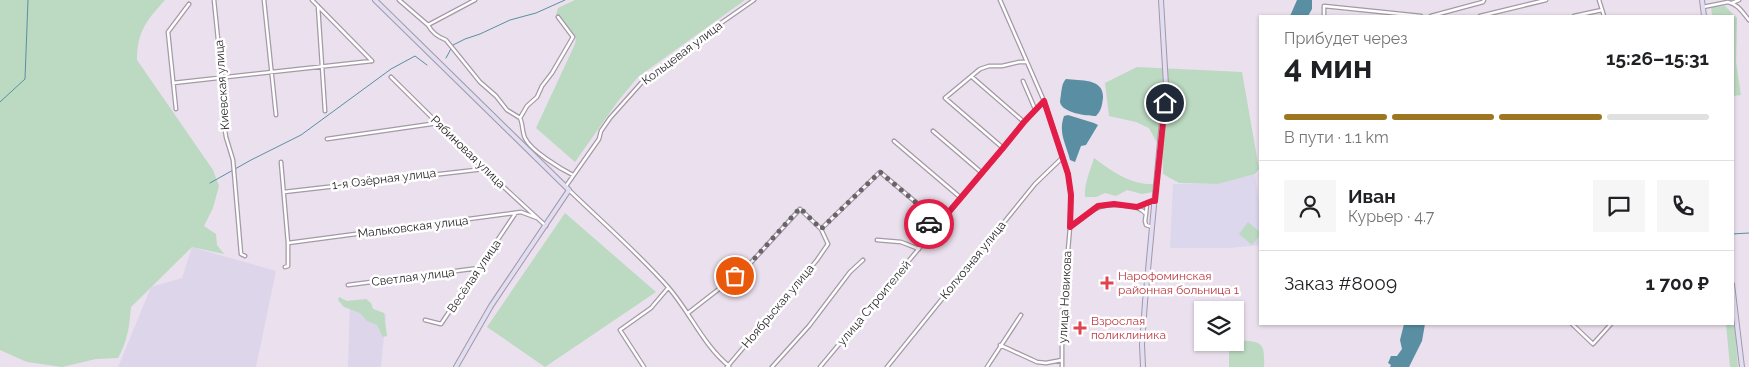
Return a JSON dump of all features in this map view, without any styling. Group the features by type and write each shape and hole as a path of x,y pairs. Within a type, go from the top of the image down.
{"street":[{"name":"Киевская улица","path":"214,0 222,78 223,116 226,137 233,160 241,254 245,256"},
{"path":"264,0 276,115"},
{"path":"173,83 372,61 312,0"},
{"path":"375,0 668,288 688,313 716,356 728,367"},
{"path":"399,0 428,25 431,30 452,46 480,82 496,96 507,110 520,118"},
{"path":"428,25 475,0"},
{"name":"Кольцевая улица","path":"456,367 491,306 546,226 573,176 599,139 601,130 610,118 643,80 754,0"},
{"name":"улица Новикова","path":"1000,0 1044,101 1068,174 1071,195 1062,321 1062,367"},
{"path":"1143,367 1142,345 1166,85 1160,0"},
{"path":"1435,15 1483,2 1484,0"},
{"path":"1484,15 1546,0"},
{"path":"1599,0 1604,15"},
{"path":"1702,0 1704,15"},
{"path":"1732,3 1739,0"},
{"path":"1702,7 1728,2 1732,3 1749,20"},
{"path":"176,109 168,32 189,4"},
{"path":"318,6 325,111"},
{"path":"1324,15 1324,6 1411,15"},
{"path":"1579,15 1602,10"},
{"path":"558,17 573,37 537,97 527,106 520,118 525,138 552,163 573,176"},
{"path":"1003,148 945,98 980,69 989,66 1027,62"},
{"name":"Рябиновая улица","path":"391,77 546,226"},
{"path":"972,77 1024,122"},
{"path":"1023,81 1035,109"},
{"name":"улица Строителей","path":"820,367 1024,122 1044,101"},
{"path":"327,139 438,123"},
{"path":"933,131 982,172"},
{"path":"894,141 961,198"},
{"name":"Колхозная улица","path":"887,367 1035,184 1063,157"},
{"path":"281,162 288,243 288,266 285,267"},
{"name":"1-я Озёрная улица","path":"284,192 484,168"},
{"path":"688,313 746,268 800,208 821,229 880,172 925,210 931,233"},
{"path":"1137,207 1147,202 1155,201"},
{"path":"1147,202 1145,221 1146,225 1153,227"},
{"path":"1070,227 1098,206 1114,204 1137,207 1146,214"},
{"name":"Мальковская улица","path":"288,243 521,212 537,218"},
{"name":"Весёлая улица","path":"425,320 441,324 516,214"},
{"name":"Ноябрьская улица","path":"728,367 817,260 828,244 821,229"},
{"path":"877,240 901,242 919,249"},
{"path":"772,367 809,326 850,272 863,260"},
{"name":"Светлая улица","path":"348,285 479,268"},
{"path":"644,367 620,330 651,308 668,288"},
{"path":"1734,301 1742,367"},
{"path":"986,367 1021,315"},
{"path":"1573,325 1593,344 1610,325"},
{"path":"1000,345 1036,362 1063,360"}],"shaded area":[{"path":"1255,174 1259,204 1259,245 1230,248 1170,248 1173,184 1218,184"},
{"path":"192,247 276,271 256,367 118,367 151,287 182,278"},
{"path":"350,300 386,314 381,367 348,367"}],"green space":[{"path":"0,0 165,0 144,27 137,50 137,60 213,170 219,186 213,208 204,226 216,234 217,245 224,254 192,247 131,307 126,339 118,358 96,359 62,367 27,362 0,350"},
{"path":"575,0 745,0 638,77 618,101 575,162 536,128 575,44 576,38 556,15 558,8"},
{"path":"1725,6 1734,15 1712,15 1711,7"},
{"path":"1734,15 1737,18 1736,62 1741,95 1734,96"},
{"path":"1137,67 1242,72 1259,169 1255,174 1218,184 1179,183 1163,174 1162,152 1149,128 1136,122 1109,116 1105,83"},
{"path":"1094,158 1129,180 1153,184 1153,192 1142,194 1127,190 1116,196 1105,193 1096,197 1085,197 1086,182"},
{"path":"565,213 656,292 545,367 487,327"},
{"path":"1248,222 1259,231 1259,236 1252,245 1239,234"},
{"path":"339,297 347,301 366,299 371,303 373,309 384,313 387,336 383,337 377,325 367,321 360,313 344,307 338,300"},
{"path":"1734,317 1738,367 1730,367 1726,325 1734,325"},
{"path":"1244,341 1257,343 1263,348 1264,367 1229,367 1229,352 1244,351"}],"water":[{"path":"1297,0 1312,0 1312,9 1309,15 1290,15"},
{"path":"1066,79 1090,82 1100,87 1103,98 1101,108 1096,116 1075,113 1062,106 1060,102 1063,84"},
{"path":"1068,115 1098,125 1086,145 1081,146 1075,162 1070,160 1062,133 1064,116"},
{"path":"1404,325 1425,325 1422,341 1409,367 1390,367 1391,365 1388,363 1391,356 1397,356 1402,349 1400,340"}],"waterway":[{"path":"0,102 25,79 28,0"},
{"path":"446,58 453,45 465,39 510,20 536,13 565,0"},
{"path":"210,183 301,135 391,69 415,56 427,65"},
{"path":"1734,234 1749,233"}],"way so far":[{"path":"735,276 746,268 800,208 821,229 880,172 925,210 929,224"}],"place":[{"name":"Нарофоминская районная больница 1","path":"1107,283"},
{"name":"Взрослая поликлиника","path":"1080,328"}],"route":[{"path":"929,224 931,233 1024,122 1044,101 1068,174 1071,195 1070,227 1098,206 1114,204 1137,207 1155,201 1165,103"}]}
